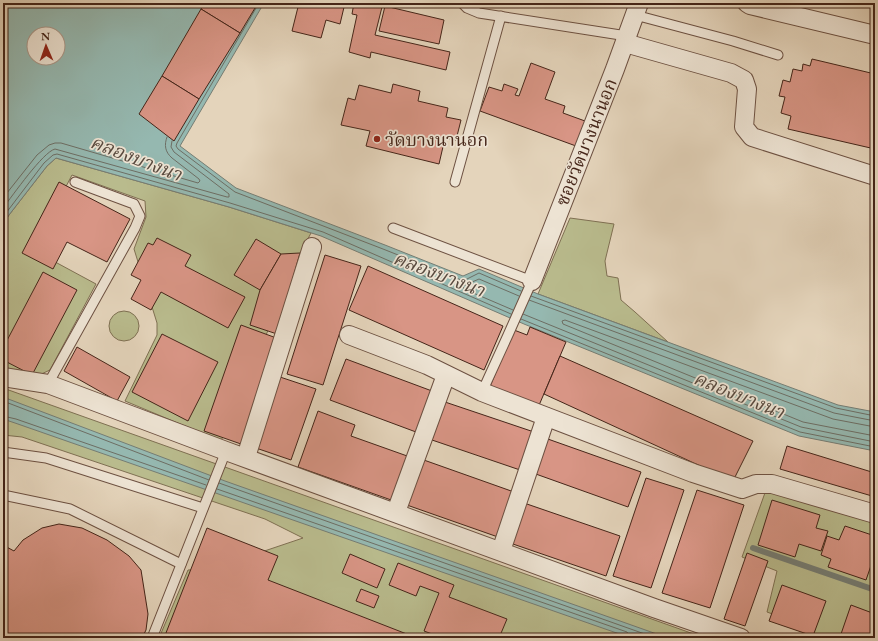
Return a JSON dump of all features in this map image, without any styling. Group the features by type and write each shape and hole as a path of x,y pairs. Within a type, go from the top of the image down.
{"street":[{"path":"747,3 750,5 875,35"},
{"name":"ซอยวัดบางนานอก","path":"530,284 637,9"},
{"path":"626,40 731,73 744,80 747,89 744,127 752,137 875,176"},
{"path":"246,457 312,248"},
{"path":"349,335 427,365 482,392 693,473 742,489 756,484 772,484 875,514"},
{"path":"396,512 446,375"},
{"path":"3,377 48,384 654,608 742,638"},
{"path":"501,551 546,416"}],"lane":[{"path":"462,3 467,8 479,13 626,40"},
{"path":"637,9 778,55"},
{"path":"455,182 501,16"},
{"path":"48,384 135,228 140,216 134,204 75,182"},
{"path":"393,228 530,284 482,392"},
{"path":"152,638 226,451"},
{"path":"3,452 46,458 203,508"},
{"path":"3,495 70,509 181,564"}],"green space":[{"path":"56,158 229,207 311,233 303,248 221,441 125,401 157,335 157,323 134,249 146,217 145,201 72,175 33,250 96,284 50,370 37,376 3,368 3,224 47,166"},
{"path":"570,218 614,224 605,261 607,276 618,278 621,300 668,342 538,294"},
{"path":"124,311 135,315 139,326 135,337 124,341 113,337 109,326 113,315"},
{"path":"3,388 705,638 159,638 188,570 211,569 303,538 265,519 22,437 3,435"},
{"path":"766,490 875,523 875,638 805,638 808,627 767,612 777,571 742,557"}],"water":[{"name":"คลองบางนา","path":"3,3 264,3 180,146 236,188 463,276 479,269 538,294 838,405 875,412 875,451 799,436 524,324 321,236 229,207 56,158 47,166 3,224"},
{"path":"3,397 225,481 668,638 631,638 3,419"}],"building":[{"path":"204,3 258,3 240,33 201,9"},
{"path":"299,3 345,3 340,24 326,20 321,38 292,31"},
{"path":"354,3 383,3 375,35 450,52 446,70 371,52 370,58 349,52 357,15 352,14"},
{"path":"385,6 444,20 439,44 379,31"},
{"path":"201,9 240,33 199,99 162,76"},
{"path":"812,59 875,74 875,149 788,129 791,116 781,113 785,97 779,96 783,80 790,82 793,69 802,71 803,64 810,66"},
{"path":"531,63 555,72 545,99 565,106 563,113 585,121 576,146 480,111 489,87 502,91 504,84 518,89 515,95 519,96"},
{"path":"162,76 199,99 174,141 139,114"},
{"path":"393,84 420,91 418,101 448,108 446,117 461,120 456,140 445,138 439,164 366,146 370,131 341,125 348,98 355,100 359,85 391,93"},
{"path":"59,182 130,219 107,262 67,242 53,269 22,253"},
{"path":"157,238 191,255 185,266 245,297 228,328 161,292 151,310 131,299 141,280 131,275 148,243 153,245"},
{"path":"256,239 281,254 260,290 234,275"},
{"path":"300,253 277,334 250,325 260,290 281,254"},
{"path":"325,255 361,266 323,385 287,374"},
{"path":"368,266 503,326 484,370 349,310"},
{"path":"43,272 77,290 32,375 3,360 3,348"},
{"path":"241,325 279,339 241,444 204,431"},
{"path":"530,327 566,342 537,410 488,391 514,330 527,335"},
{"path":"162,334 218,362 188,421 132,392"},
{"path":"77,347 130,377 117,401 64,371"},
{"path":"560,356 753,441 733,481 544,394"},
{"path":"346,359 432,391 416,432 330,400"},
{"path":"277,376 316,389 291,460 253,447"},
{"path":"445,402 537,433 523,471 432,440"},
{"path":"318,411 355,425 351,436 410,457 394,501 298,467"},
{"path":"545,438 641,472 628,507 533,473"},
{"path":"787,446 875,473 875,485 872,496 780,469"},
{"path":"421,459 514,492 498,537 404,504"},
{"path":"646,478 684,490 651,588 613,576"},
{"path":"697,490 744,505 710,608 662,593"},
{"path":"772,500 820,515 816,528 828,531 821,551 799,544 795,557 758,545"},
{"path":"524,503 620,536 606,576 510,543"},
{"path":"59,524 82,528 107,540 129,556 141,570 148,614 146,630 142,638 3,638 3,545 14,551 23,540 42,528"},
{"path":"845,526 875,536 875,554 866,580 828,567 831,559 821,555 827,536 839,540"},
{"path":"207,528 278,556 268,580 417,638 164,638"},
{"path":"747,553 768,561 745,626 724,619"},
{"path":"350,554 385,569 377,588 342,573"},
{"path":"398,563 454,585 449,597 507,619 499,638 443,638 424,631 439,593 420,586 416,596 389,585"},
{"path":"782,585 826,601 813,636 769,621"},
{"path":"361,589 379,596 374,608 356,601"},
{"path":"851,605 875,614 875,638 850,638 841,634"}],"waterway":[{"path":"753,548 875,590"}],"place":[{"name":"วัดบางนานอก","path":"377,139"}]}
